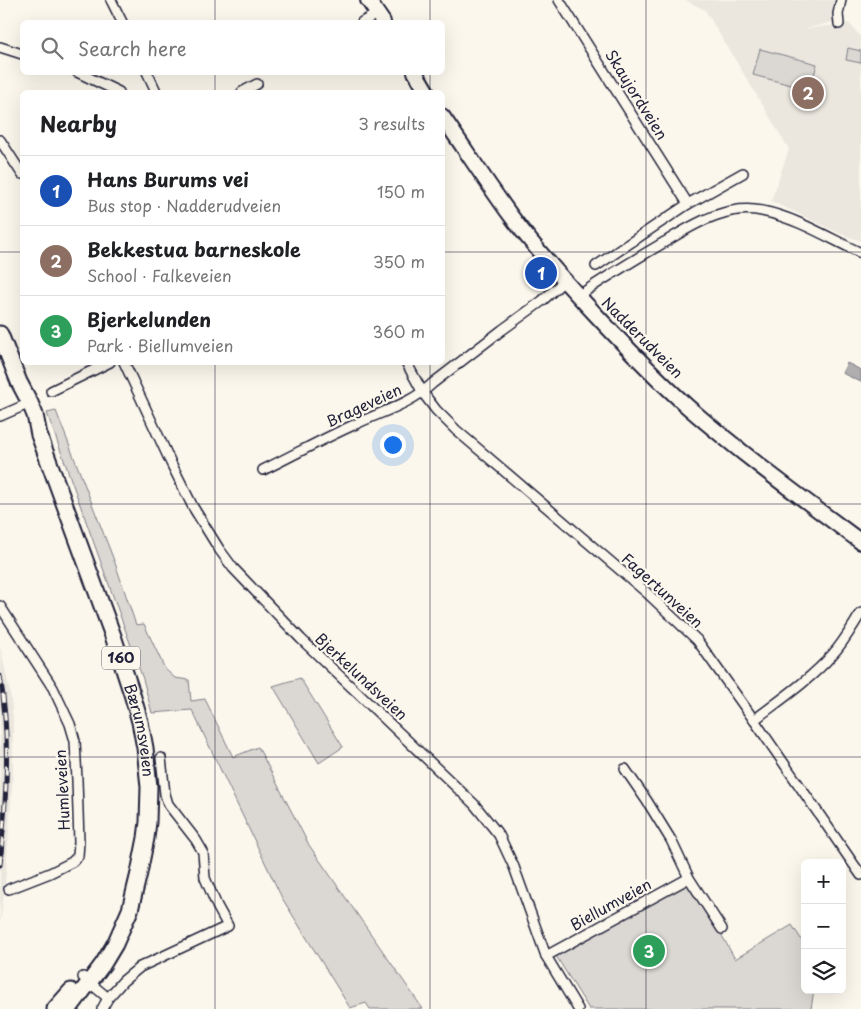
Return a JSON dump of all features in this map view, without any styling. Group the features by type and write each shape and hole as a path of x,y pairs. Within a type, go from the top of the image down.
{"main road":[{"path":"368,0 380,18"},
{"path":"417,75 427,90"},
{"name":"Nadderudveien","path":"445,120 510,215 564,281 651,372 689,408 861,542"},
{"name":"Bærumsveien","path":"0,334 27,404 27,418 39,435 123,665 140,722 148,768 149,804 146,838 130,910 103,964 56,1009"},
{"name":"Bærumsveien","path":"69,1009 86,980"}],"street":[{"path":"110,0 121,20"},
{"name":"Skaujordveien","path":"559,0 688,204"},
{"path":"839,24 838,14 841,0"},
{"path":"0,48 20,53"},
{"path":"83,75 115,90"},
{"path":"149,75 156,90"},
{"path":"246,90 257,84"},
{"path":"0,140 20,171"},
{"path":"596,266 688,204 743,173"},
{"path":"578,296 684,230 716,215 731,211 746,209 775,214 802,224 861,253"},
{"name":"Brageveien","path":"263,470 423,393 433,383 542,301 564,281"},
{"path":"51,391 104,365"},
{"name":"Bjerkelundsveien","path":"125,365 193,507 228,562 301,639 474,804 499,835 514,867 546,956 578,1009"},
{"name":"Fagertunveien","path":"408,365 423,393 436,410 456,430 676,620 702,647 861,875"},
{"path":"0,416 27,404"},
{"name":"Humleveien","path":"0,606 53,688 70,724 75,741 79,842 78,856 72,862 9,889"},
{"path":"754,720 832,656 861,613"},
{"path":"102,1009 108,998 123,981 140,967 228,926 209,890 205,878 203,852 168,804 161,758"},
{"path":"625,769 671,840 689,878 722,929"},
{"name":"Biellumveien","path":"546,956 689,878"},
{"path":"86,980 108,998"}],"shaded area":[{"path":"685,0 839,0 833,22 805,29 849,23 861,37 861,241 841,234 771,201 789,149 705,10"},
{"path":"848,48 861,51 861,63 846,60"},
{"path":"760,49 817,64 810,90 753,75"},
{"path":"847,363 861,370 861,382 842,373"},
{"path":"56,411 115,563 136,625 144,624 165,669 175,678 189,680 191,701 205,699 233,757 258,747 309,845 423,1009 370,1009 366,1003 350,1008 282,898 192,710 152,713 143,679 47,413"},
{"path":"0,646 10,692 13,717 13,774 5,885 0,924"},
{"path":"300,678 343,747 319,763 273,686"},
{"path":"692,882 735,959 792,925 801,939 801,994 813,994 811,1009 589,1009 556,956"}],"railway":[{"path":"0,676 6,747 6,794 0,865"}],"place":[{"name":"Bekkestua barneskole","path":"808,93"},
{"name":"Hans Burums vei","path":"541,273"},
{"name":"Bjerkelunden","path":"649,951"}]}
